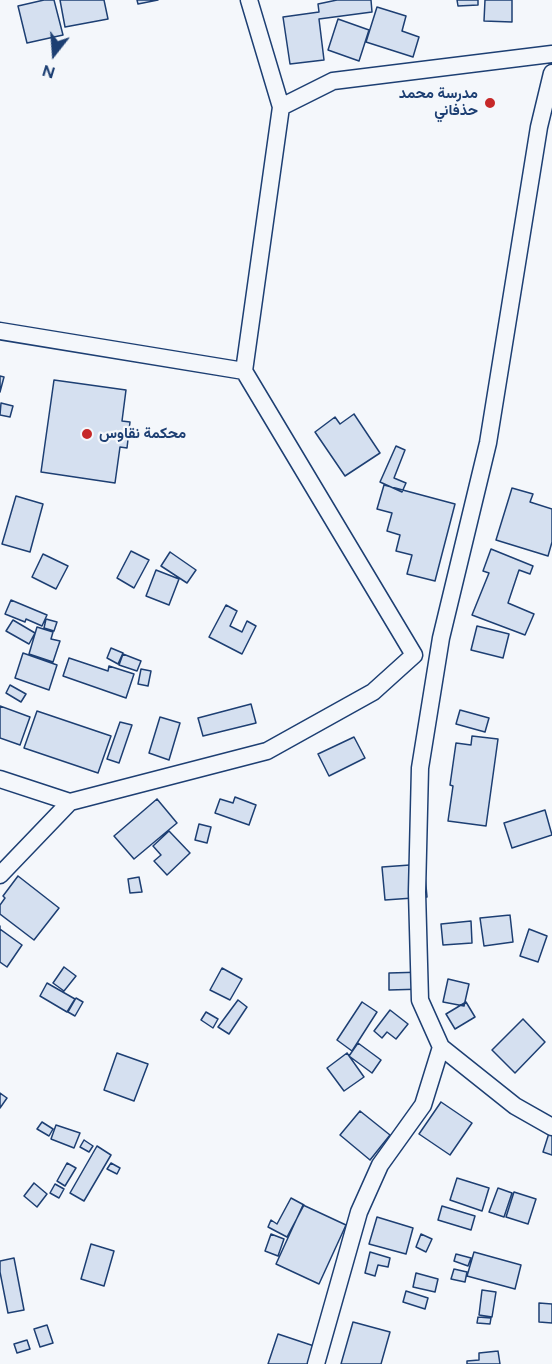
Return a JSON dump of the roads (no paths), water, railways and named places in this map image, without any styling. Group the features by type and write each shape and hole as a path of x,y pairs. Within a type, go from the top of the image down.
{"street":[{"path":"249,0 281,107 244,371 414,655"},
{"path":"281,107 333,81 552,54"},
{"path":"552,74 539,127 488,443 441,638 420,768 417,892 420,1000 441,1047 515,1106 552,1127"},
{"path":"0,331 244,371"},
{"path":"0,875 70,802 267,751 373,692 414,655 441,638"},
{"path":"0,779 70,802"},
{"path":"316,1364 359,1212 380,1165 423,1105 441,1047"}],"place":[{"name":"مدرسة محمد حذفاني","path":"490,103"},
{"name":"محكمة نقاوس","path":"87,434"}]}
